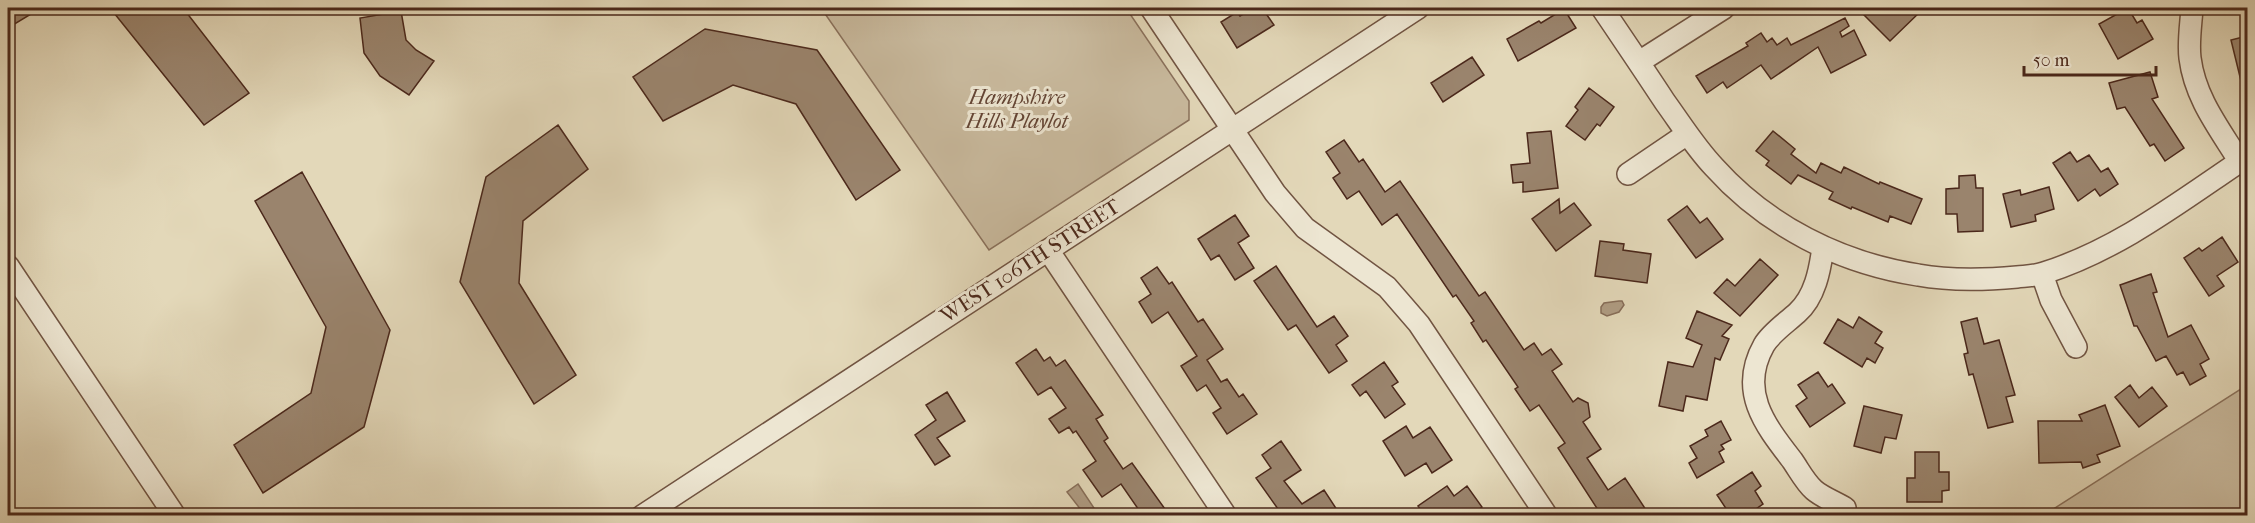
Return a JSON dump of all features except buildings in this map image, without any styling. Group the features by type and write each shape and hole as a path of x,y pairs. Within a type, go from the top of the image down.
{"street":[{"path":"1151,8 1275,193 1305,228 1387,287 1419,324 1546,516"},
{"name":"WEST 106TH STREET","path":"642,516 1418,8"},
{"path":"1602,8 1687,134 1714,167 1752,204 1794,233 1842,255 1891,271 1942,279 1994,279 2042,274 2093,254 2138,230 2243,159 2203,105 2195,82 2190,57 2192,8"},
{"path":"1639,62 1724,8"},
{"path":"1628,174 1687,134"},
{"path":"1823,247 1820,270 1811,292 1799,311 1765,343 1756,363 1754,385 1757,407 1767,427 1814,489 1845,508"},
{"path":"1048,249 1226,516"},
{"path":"8,266 176,516"},
{"path":"2042,274 2051,300 2076,347"}],"green space":[{"name":"Hampshire Hills Playlot","path":"821,8 1126,8 1189,101 1189,120 989,250"},
{"path":"2247,385 2247,515 2044,515"}],"shaded area":[{"path":"1622,301 1624,305 1619,312 1607,316 1601,313 1604,303"},
{"path":"1078,484 1094,508 1085,515 1067,492"}]}
